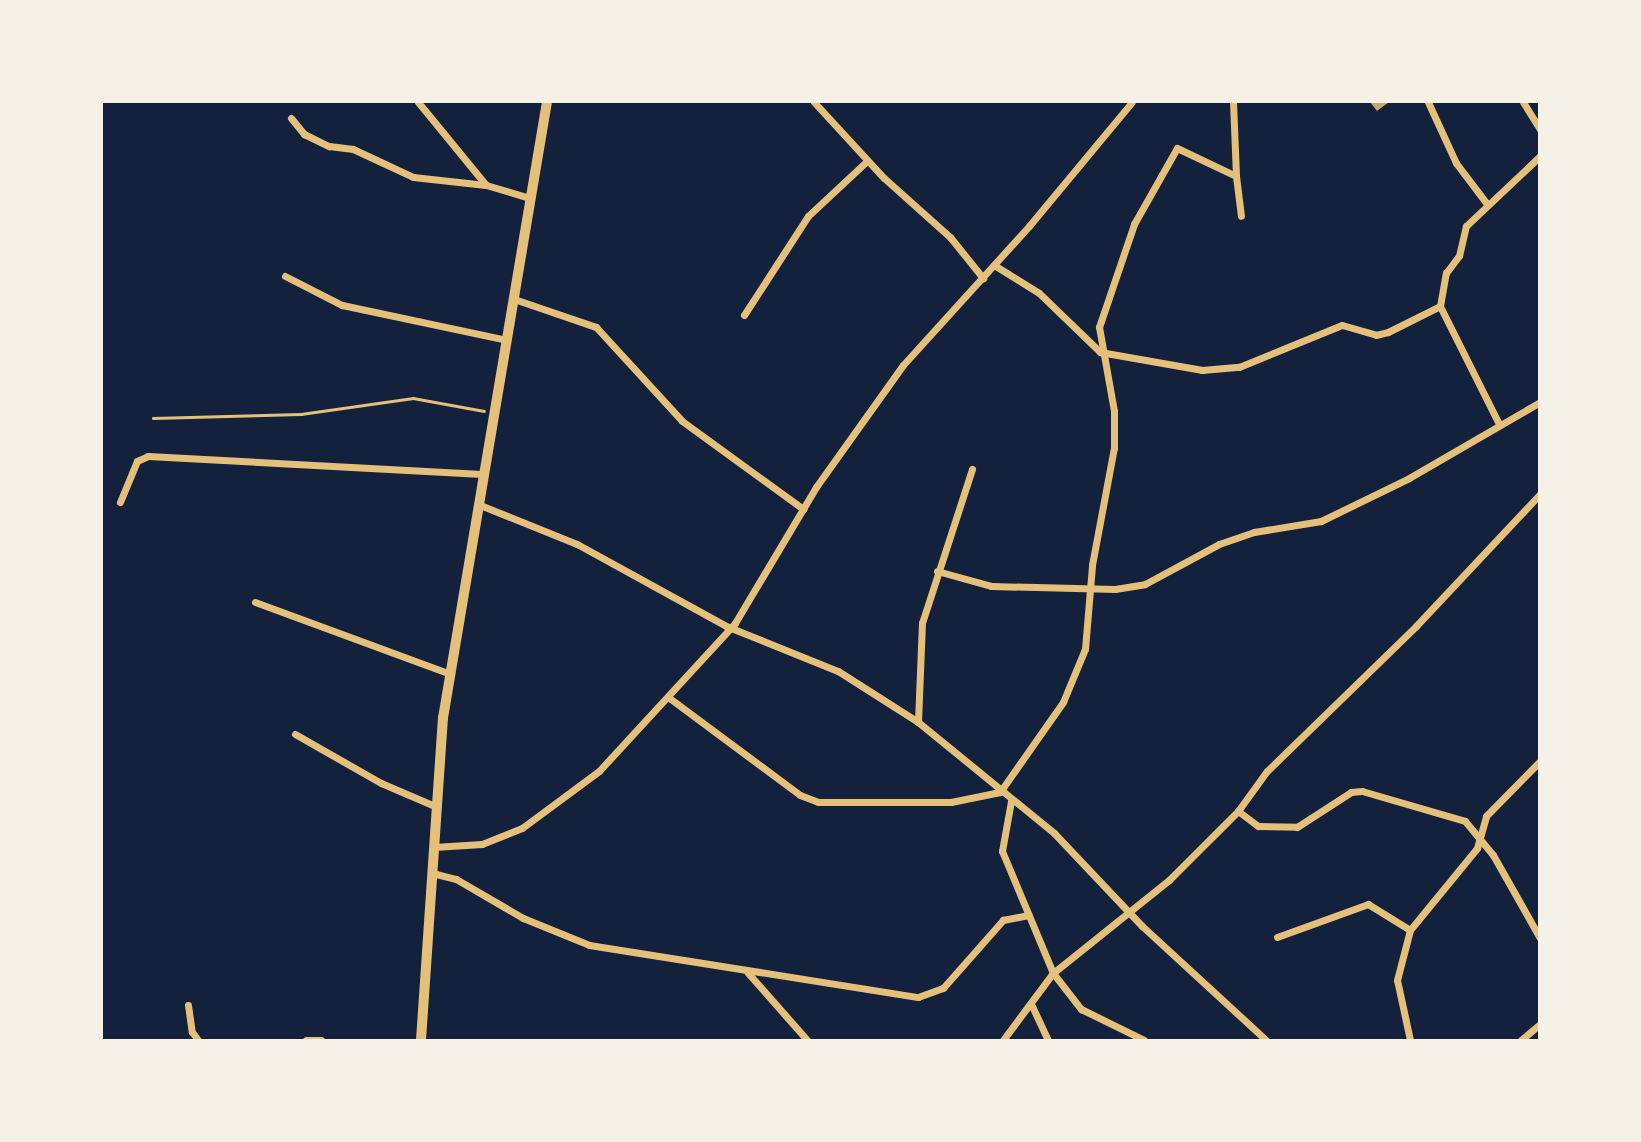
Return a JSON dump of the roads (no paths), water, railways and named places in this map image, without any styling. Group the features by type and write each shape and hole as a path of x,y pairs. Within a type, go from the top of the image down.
{"main road":[{"path":"421,1041 436,807 451,674 480,505 482,474 547,102"}],"street":[{"path":"418,102 486,185"},
{"path":"814,102 867,161 920,207 983,278"},
{"path":"434,847 482,844 522,828 599,771 732,627 803,509 883,390 983,278 1132,102"},
{"path":"1233,102 1236,176 1241,216"},
{"path":"1428,102 1456,163 1487,204"},
{"path":"1523,102 1539,129"},
{"path":"290,118 303,134 329,146 353,149 413,177 486,185 530,198"},
{"path":"668,697 800,795 818,802 951,802 1000,792 1074,682 1090,618 1089,587 1114,448 1114,411 1100,352 1099,327 1134,224 1177,148 1236,176"},
{"path":"1499,424 1440,306 1446,273 1459,256 1466,226 1539,156"},
{"path":"744,315 808,216 867,161"},
{"path":"994,265 1040,293 1100,352 1202,370 1225,369 1342,325 1376,335 1388,332 1440,306"},
{"path":"285,276 342,305 506,340"},
{"path":"514,299 596,327 682,421 803,509"},
{"path":"937,571 991,586 1089,587 1145,584 1219,544 1321,521 1409,478 1539,402"},
{"path":"120,502 137,461 148,456 482,474"},
{"path":"918,722 922,623 972,469"},
{"path":"1003,1041 1032,1006 1053,973 1132,911 1238,811 1267,771 1416,626 1539,494"},
{"path":"480,505 577,544 732,627 838,671 918,722 1011,801 1054,833 1132,911 1154,939 1266,1041"},
{"path":"256,602 451,674"},
{"path":"295,734 381,783 436,807"},
{"path":"1410,1041 1397,980 1410,930 1477,848 1479,833 1486,816 1539,761"},
{"path":"1238,811 1258,826 1297,827 1351,792 1362,791 1465,821 1479,833 1539,939"},
{"path":"1011,801 1002,851 1053,973 1081,1009 1144,1041"},
{"path":"432,873 456,879 523,918 589,945 747,972 930,995 967,967 1003,920 1029,915"},
{"path":"1277,937 1368,904 1410,930"},
{"path":"747,972 807,1041"},
{"path":"188,1005 192,1032 198,1041"},
{"path":"1032,1006 1048,1041"},
{"path":"1521,1041 1539,1024"},
{"path":"306,1041 321,1041"}]}
